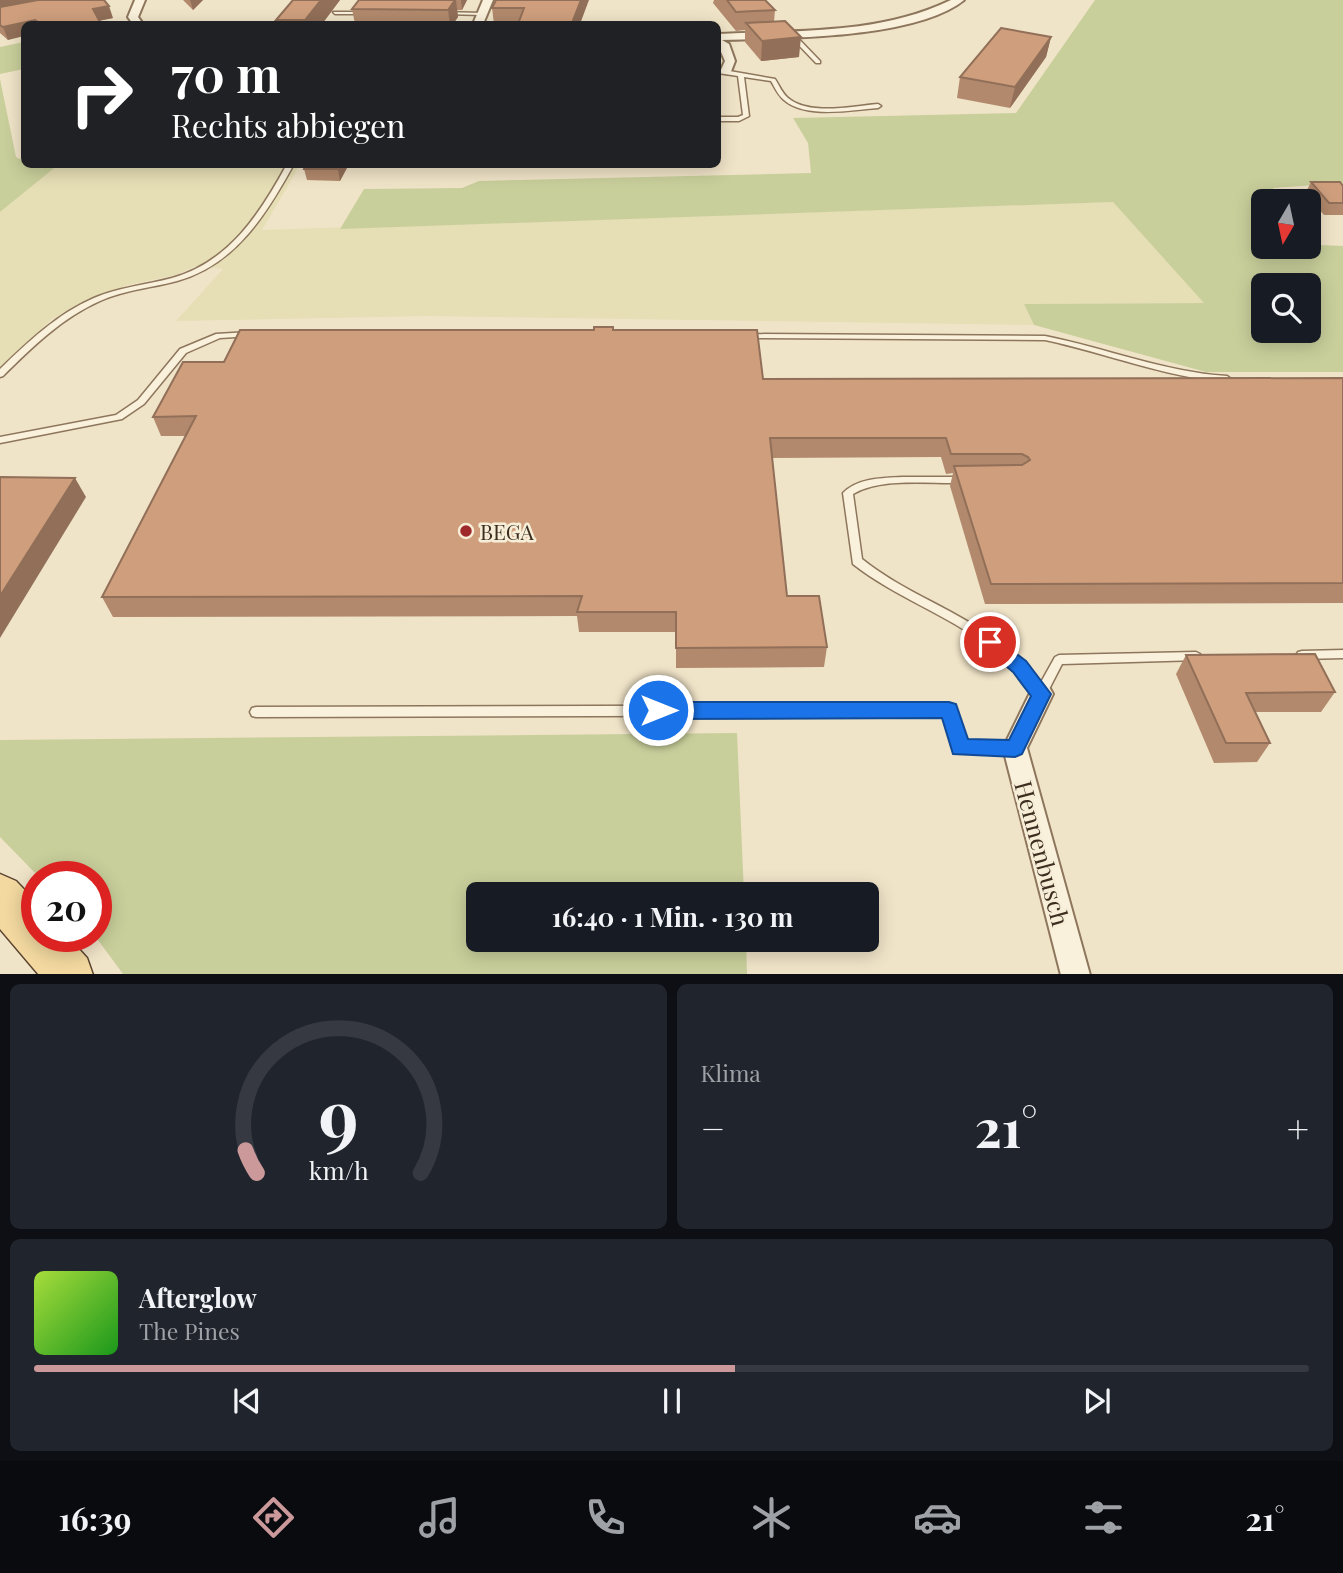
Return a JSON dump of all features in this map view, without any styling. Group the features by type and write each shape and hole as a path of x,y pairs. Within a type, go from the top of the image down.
{"main road":[{"path":"0,896 21,919"},
{"path":"51,952 70,974"}],"street":[{"path":"136,21 133,17 136,2 140,0"},
{"path":"479,21 488,0"},
{"path":"721,40 762,40 792,34 825,33 911,18 959,0"},
{"path":"721,42 730,61 722,71"},
{"path":"1015,748 1041,694"},
{"name":"Hennenbusch","path":"1015,748 1076,974"}],"lane":[{"path":"335,13 375,13"},
{"path":"442,13 482,14"},
{"path":"792,34 818,62"},
{"path":"722,71 773,80 784,97 799,106 878,106"},
{"path":"721,119 746,116 741,76"},
{"path":"0,373 57,321 81,307 126,290 180,278 215,261 248,233 289,168"},
{"path":"0,440 119,417 141,402 183,351 219,337 265,334"},
{"path":"736,336 1045,338 1076,343 1170,370 1216,379 1242,379"},
{"path":"975,480 882,482 854,487 848,494 848,500 857,561 876,577 990,642 1019,666 1041,694 1059,660 1208,657"},
{"path":"1289,655 1343,654"},
{"path":"256,712 949,710 960,748 1015,748"}],"shaded area":[{"path":"54,168 298,168 262,230 1113,202 1205,303 1024,304 1034,325 427,316 176,321 223,269 196,266 176,275 128,285 82,302 52,319 0,367 0,212"}],"green space":[{"path":"1095,0 1343,0 1343,183 1251,189 1251,259 1321,259 1321,245 1343,246 1343,372 1206,372 1034,325 1024,304 1204,303 1113,202 340,229 364,189 462,188 479,181 811,173 808,143 793,118 1016,113"},
{"path":"21,43 21,70 0,74 0,47"},
{"path":"0,79 16,157 21,160 21,168 54,168 0,212"},
{"path":"737,733 743,882 466,882 466,952 746,952 747,974 123,974 107,952 112,952 112,861 23,861 0,837 0,740"}],"building":[{"path":"38,0 104,0 109,6 93,9 99,21 35,20 3,27 0,25 0,7"},
{"path":"293,0 321,0 305,20 276,20"},
{"path":"359,0 455,0 448,10 352,9"},
{"path":"496,0 581,0 573,21 519,21 524,8 492,8"},
{"path":"727,0 765,0 775,10 736,12"},
{"path":"785,21 801,37 762,41 746,23"},
{"path":"1001,28 1051,37 1015,87 960,77"},
{"path":"304,168 338,168 338,169"},
{"path":"1311,182 1340,182 1343,186 1343,203 1329,203 1321,194 1321,189 1317,189"},
{"name":"BEGA","path":"594,327 613,327 613,330 757,330 763,379 1343,378 1343,583 991,584 954,466 1022,465 1030,460 1028,457 1022,454 951,454 946,438 770,438 787,596 819,596 827,647 676,648 676,612 577,612 582,596 102,597 196,416 153,417 183,362 224,362 240,330 594,330"},
{"path":"0,477 75,478 0,596"},
{"path":"1315,654 1335,692 1246,693 1270,743 1226,743 1186,655"}],"place":[{"name":"BEGA","path":"466,531"}],"route":[{"path":"658,710 949,710 960,748 1015,748 1041,694 1019,666 990,642"}]}
